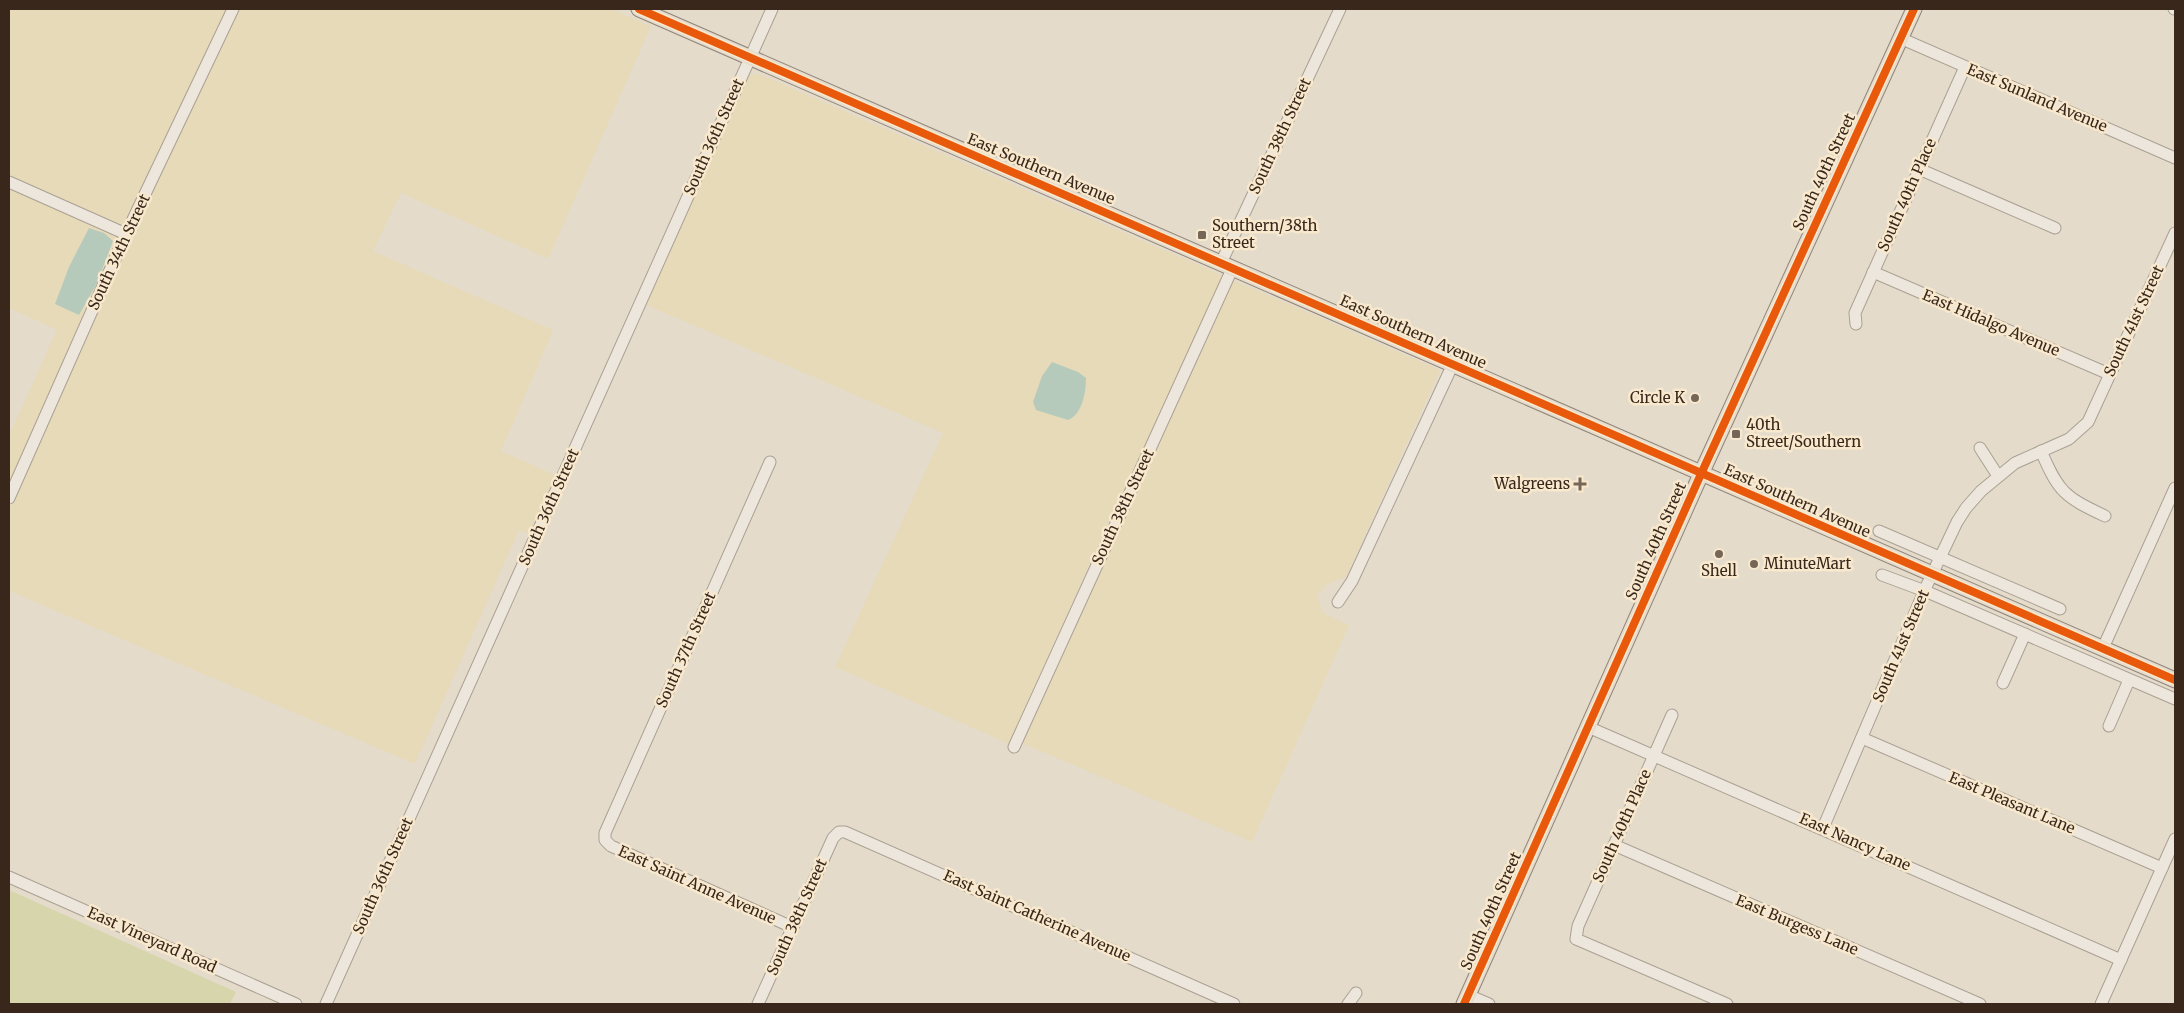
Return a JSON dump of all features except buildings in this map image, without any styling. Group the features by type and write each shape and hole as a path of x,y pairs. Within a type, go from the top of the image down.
{"main road":[{"name":"East Southern Avenue","path":"639,9 2175,680"},
{"name":"South 40th Street","path":"1466,999 1701,474 1914,9"}],"street":[{"name":"South 34th Street","path":"9,498 126,234 233,9"},
{"name":"South 36th Street","path":"326,1004 772,9"},
{"name":"South 38th Street","path":"1014,747 1340,9"},
{"name":"East Sunland Avenue","path":"1900,38 2175,158"},
{"name":"South 40th Place","path":"1856,324 1855,313 1965,67"},
{"path":"1919,169 2055,228"},
{"path":"9,182 126,234"},
{"name":"South 41st Street","path":"1823,828 1925,590 1966,508 1998,476 2016,463 2070,439 2088,422 2175,233"},
{"name":"East Hidalgo Avenue","path":"1873,272 2109,374"},
{"path":"1338,602 1352,581 1453,364"},
{"path":"1980,448 1998,476"},
{"path":"2041,451 2053,479 2062,492 2071,499 2105,516"},
{"name":"South 37th Street","path":"605,840 604,833 770,462"},
{"path":"2103,648 2175,488"},
{"name":"East Southern Avenue","path":"1879,531 2060,609"},
{"path":"1882,575 1925,590 2175,699"},
{"path":"2003,683 2025,634"},
{"path":"2109,726 2130,680"},
{"name":"South 40th Place","path":"1672,715 1578,926 1576,939 1727,1004"},
{"name":"East Nancy Lane","path":"1588,727 1823,828 2121,960"},
{"name":"East Pleasant Lane","path":"1862,738 2162,868"},
{"name":"South 38th Street","path":"758,1004 833,838 838,832"},
{"name":"East Saint Catherine Avenue","path":"838,832 845,832 924,866 1234,1004"},
{"path":"2101,1004 2175,839"},
{"name":"East Saint Anne Avenue","path":"605,840 611,846 792,927"},
{"name":"East Burgess Lane","path":"1614,845 1980,1004"},
{"name":"East Vineyard Road","path":"9,877 296,1004"},
{"path":"1348,1004 1356,993"},
{"path":"1466,999 1489,1004"}],"shaded area":[{"path":"9,9 611,9 651,26 548,259 401,193 373,251 553,330 501,451 555,475 529,534 519,530 415,764 9,591 9,435 57,330 9,308"},
{"path":"759,74 1440,370 1346,577 1326,585 1317,596 1323,613 1349,625 1252,842 1022,743 1125,511 1115,507 1009,744 835,667 943,433 642,303 744,80 749,75"},
{"path":"89,228 104,233 113,241 97,283 79,315 55,304 69,267"},
{"path":"1052,362 1078,372 1086,378 1084,396 1080,408 1068,420 1036,410 1033,402 1042,376"},
{"path":"9,890 236,992 230,1004 9,1004"}],"cycle path":[{"path":"639,9 2175,680"},
{"path":"1464,1004 1701,474 1914,9"}],"place":[{"name":"Southern/38th Street","path":"1202,235"},
{"name":"Circle K","path":"1695,398"},
{"name":"40th Street/Southern","path":"1736,434"},
{"name":"Walgreens","path":"1580,484"},
{"name":"Shell","path":"1719,554"},
{"name":"MinuteMart","path":"1754,564"}]}
